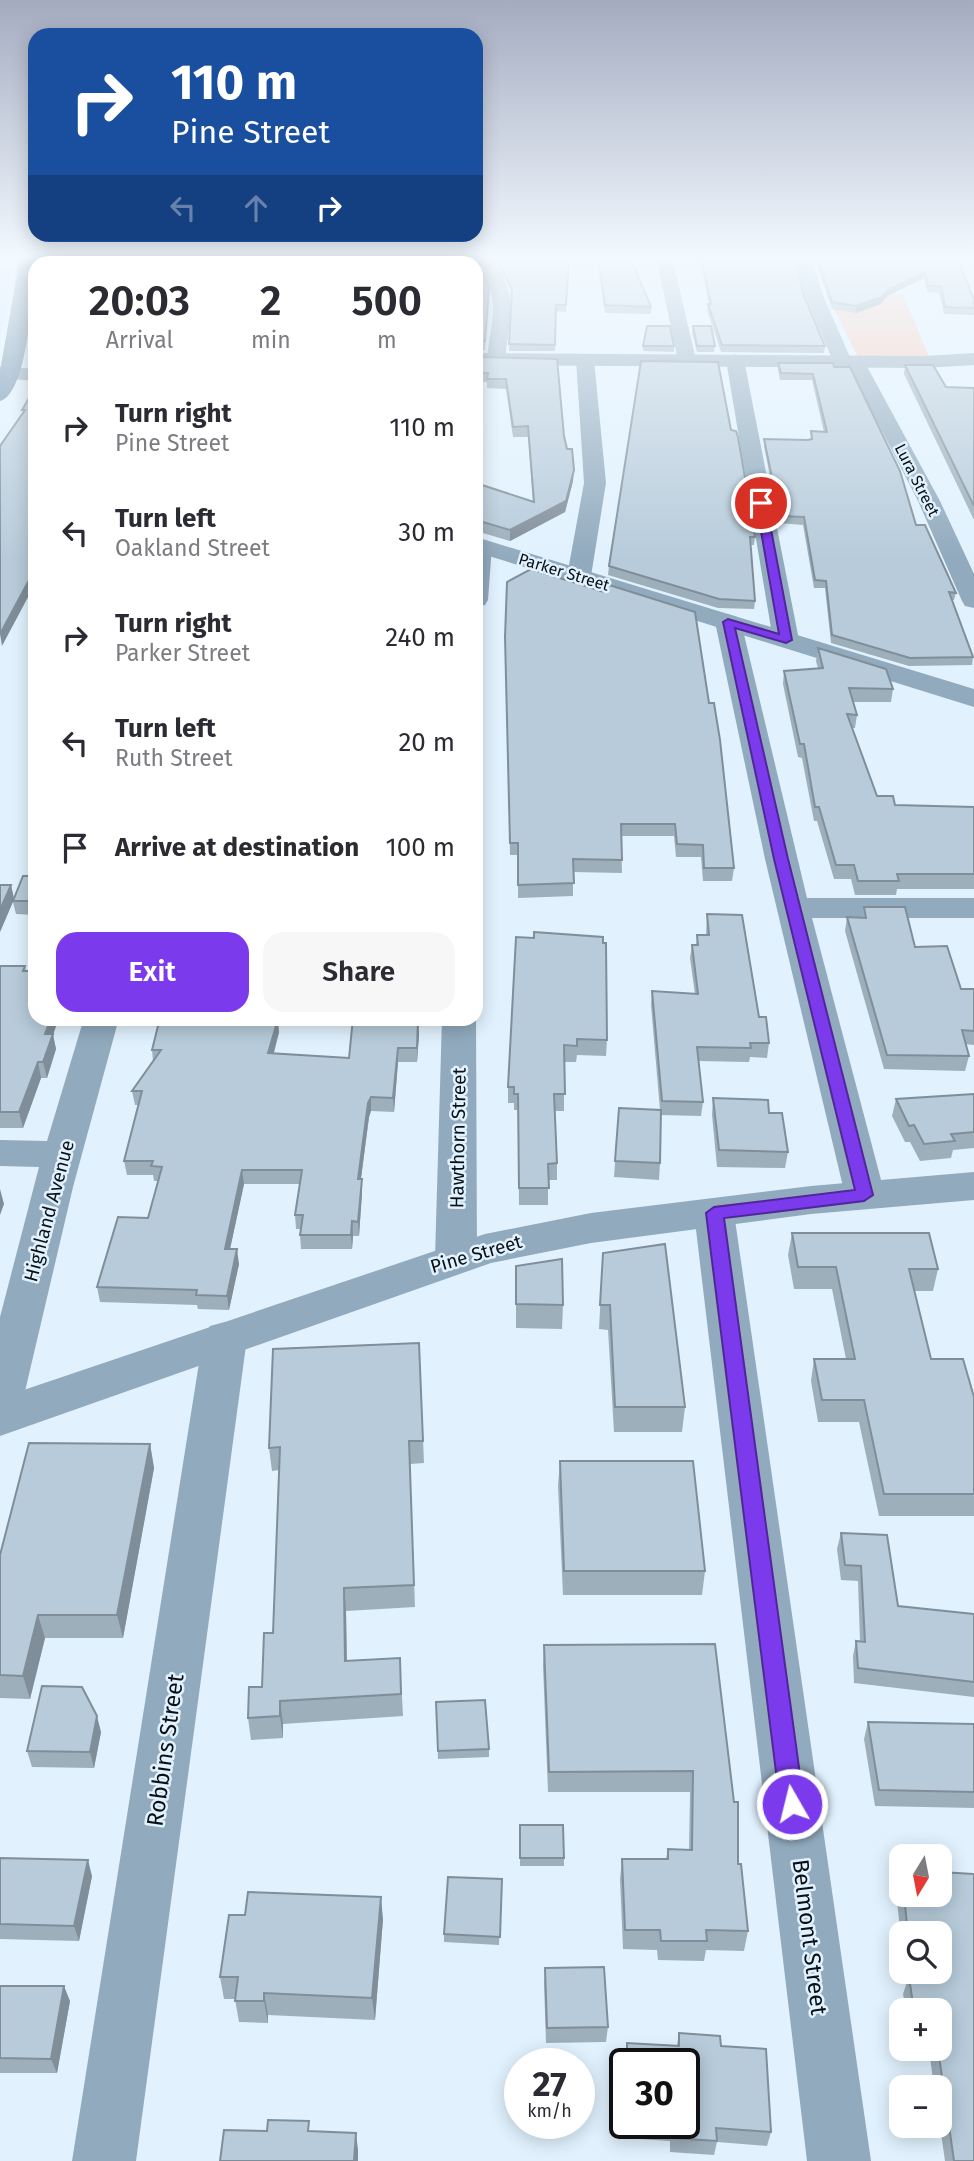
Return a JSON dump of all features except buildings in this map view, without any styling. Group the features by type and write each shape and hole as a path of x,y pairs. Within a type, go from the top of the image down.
{"main road":[{"path":"0,395 5,372"}],"street":[{"name":"Lura Street","path":"847,358 929,501 974,601"},
{"path":"486,359 924,362 974,359"},
{"path":"579,576 594,483 585,360"},
{"path":"735,360 786,640"},
{"path":"924,362 974,368"},
{"path":"5,372 28,374"},
{"name":"Parker Street","path":"483,547 974,698"},
{"path":"728,622 793,908 864,1195"},
{"path":"793,908 974,908"},
{"name":"Highland Avenue","path":"0,1404 63,1154 100,1026"},
{"name":"Hawthorn Street","path":"456,1258 460,1026"},
{"path":"0,1153 63,1154"},
{"name":"Pine Street","path":"0,1417 456,1258 536,1237 864,1195 974,1186"},
{"name":"Belmont Street","path":"714,1213 839,2161"},
{"name":"Robbins Street","path":"104,2161 225,1338"}],"route":[{"path":"761,503 786,640 728,622 781,859 864,1195 714,1213 792,1804"}]}
